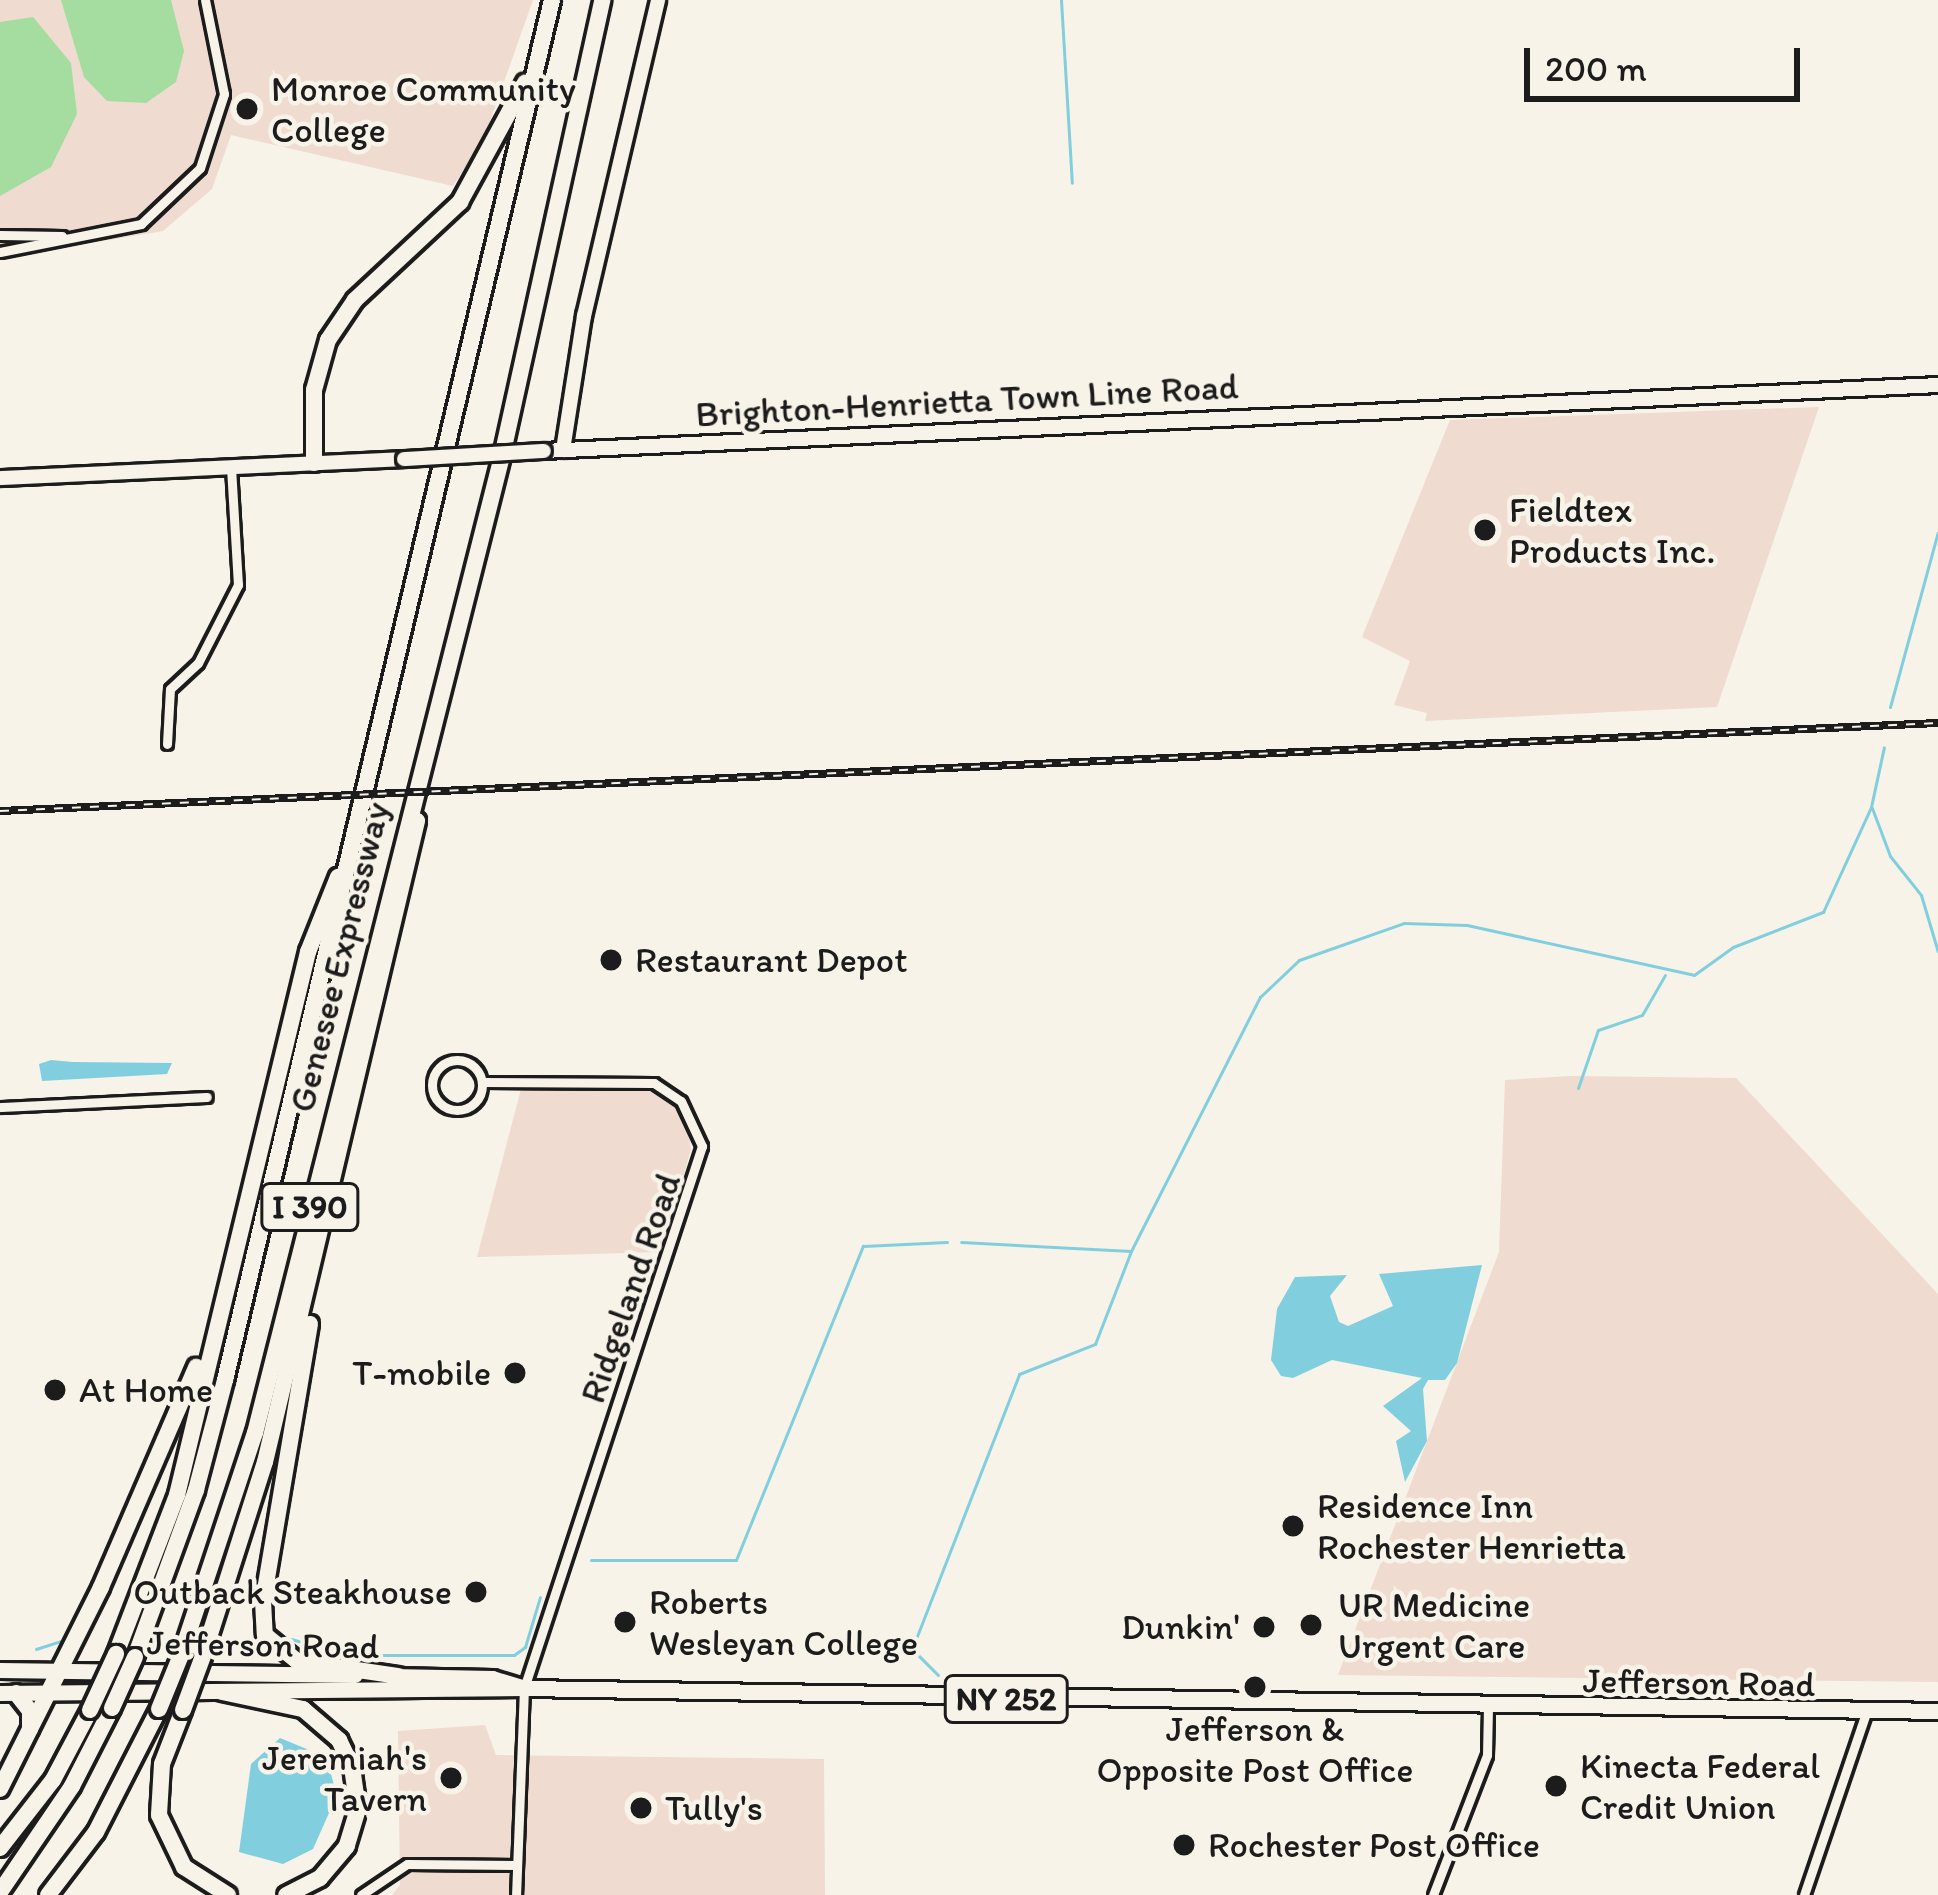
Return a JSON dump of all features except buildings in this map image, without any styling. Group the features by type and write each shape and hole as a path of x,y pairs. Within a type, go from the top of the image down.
{"highway":[{"name":"Genesee Expressway","path":"0,1892 72,1786 112,1708 126,1656 196,1490 362,815 552,0"},
{"name":"Genesee Expressway","path":"48,1895 96,1832 159,1708 254,1433 427,755 602,0"},
{"path":"314,463 314,390 328,340 355,300 424,244 477,180 544,32"},
{"path":"228,1895 184,1867 159,1815 162,1764 242,1553 408,884 427,755"},
{"path":"0,1848 53,1780 126,1656 177,1495 222,1292 308,952 362,815"},
{"path":"323,1236 263,1626 286,1657 398,1676"},
{"path":"0,1789 51,1693 182,1407 222,1292"},
{"path":"222,1692 303,1709 328,1727 352,1766 358,1809 347,1846 320,1878 286,1895"},
{"path":"8,1693 30,1711 30,1733"},
{"path":"58,1895 96,1832"}],"main road":[{"name":"Jefferson Road","path":"3,1670 491,1678 524,1688"},
{"name":"Jefferson Road","path":"8,1693 524,1688 1488,1709 1938,1712"}],"street":[{"path":"109,234 0,235 0,252 109,234 141,224 176,197 215,132 224,94 205,0"},
{"path":"563,450 574,360 658,0"},
{"name":"Brighton-Henrietta Town Line Road","path":"0,478 1938,386"},
{"path":"167,744 170,689 198,663 238,585 231,467"},
{"name":"Ridgeland Road","path":"453,1060 475,1068 482,1082 465,1109 440,1105 432,1090 434,1074 453,1060"},
{"name":"Ridgeland Road","path":"482,1082 654,1084 681,1101 702,1146 524,1688 516,1895"},
{"path":"0,1107 207,1096"},
{"path":"1433,1895 1487,1756 1488,1709"},
{"path":"1804,1895 1866,1713"},
{"path":"361,1895 407,1864 516,1864"}],"shaded area":[{"name":"Monroe Community College","path":"0,0 533,0 483,141 453,186 231,135 212,189 163,231 0,258"},
{"path":"1819,407 1717,707 1425,721 1427,713 1394,705 1410,661 1362,637 1450,420"},
{"path":"1736,1078 1938,1294 1938,1682 1338,1675 1499,1252 1505,1080"},
{"path":"635,1085 658,1091 684,1116 691,1149 662,1252 477,1257 521,1089"},
{"path":"485,1725 496,1755 824,1759 825,1895 392,1895 400,1885 398,1731"}],"green space":[{"path":"61,0 171,0 184,51 176,82 146,103 107,101 84,77"},
{"path":"33,17 71,63 77,114 51,167 0,196 0,22"}],"water":[{"path":"51,1060 172,1063 167,1074 42,1081 39,1064"},
{"path":"1482,1265 1457,1363 1445,1380 1428,1380 1423,1389 1427,1441 1405,1482 1396,1441 1411,1431 1383,1406 1422,1378 1332,1360 1293,1378 1281,1376 1271,1360 1277,1309 1295,1277 1347,1275 1330,1296 1339,1322 1348,1326 1393,1306 1379,1274"},
{"path":"280,1738 326,1757 337,1795 313,1849 283,1864 239,1852 251,1764"}],"waterway":[{"path":"1061,0 1072,183"},
{"path":"1890,707 1938,532"},
{"path":"1131,1251 1260,997 1299,960 1404,923 1467,925 1694,975 1733,947 1823,912 1871,807 1884,747"},
{"path":"1872,808 1890,856 1921,895 1938,952"},
{"path":"1578,1088 1598,1030 1642,1015 1665,975"},
{"path":"591,1560 736,1560 863,1246 947,1242"},
{"path":"938,1675 912,1649 1019,1374 1095,1344 1131,1251 961,1242"},
{"path":"291,1639 349,1655 514,1655 525,1647 540,1597"},
{"path":"36,1649 63,1640"}],"railway":[{"path":"0,811 1938,723"}],"place":[{"name":"Monroe Community College","path":"247,109"},
{"name":"Fieldtex Products Inc.","path":"1485,530"},
{"name":"Restaurant Depot","path":"611,960"},
{"name":"T-mobile","path":"515,1373"},
{"name":"At Home","path":"55,1390"},
{"name":"Residence Inn Rochester Henrietta","path":"1293,1526"},
{"name":"Outback Steakhouse","path":"476,1592"},
{"name":"Roberts Wesleyan College","path":"625,1622"},
{"name":"UR Medicine Urgent Care","path":"1311,1625"},
{"name":"Dunkin'","path":"1264,1627"},
{"name":"Jefferson & Opposite Post Office","path":"1255,1687"},
{"name":"Jeremiah's Tavern","path":"451,1778"},
{"name":"Kinecta Federal Credit Union","path":"1556,1786"},
{"name":"Tully's","path":"641,1808"},
{"name":"Rochester Post Office","path":"1184,1845"}]}
